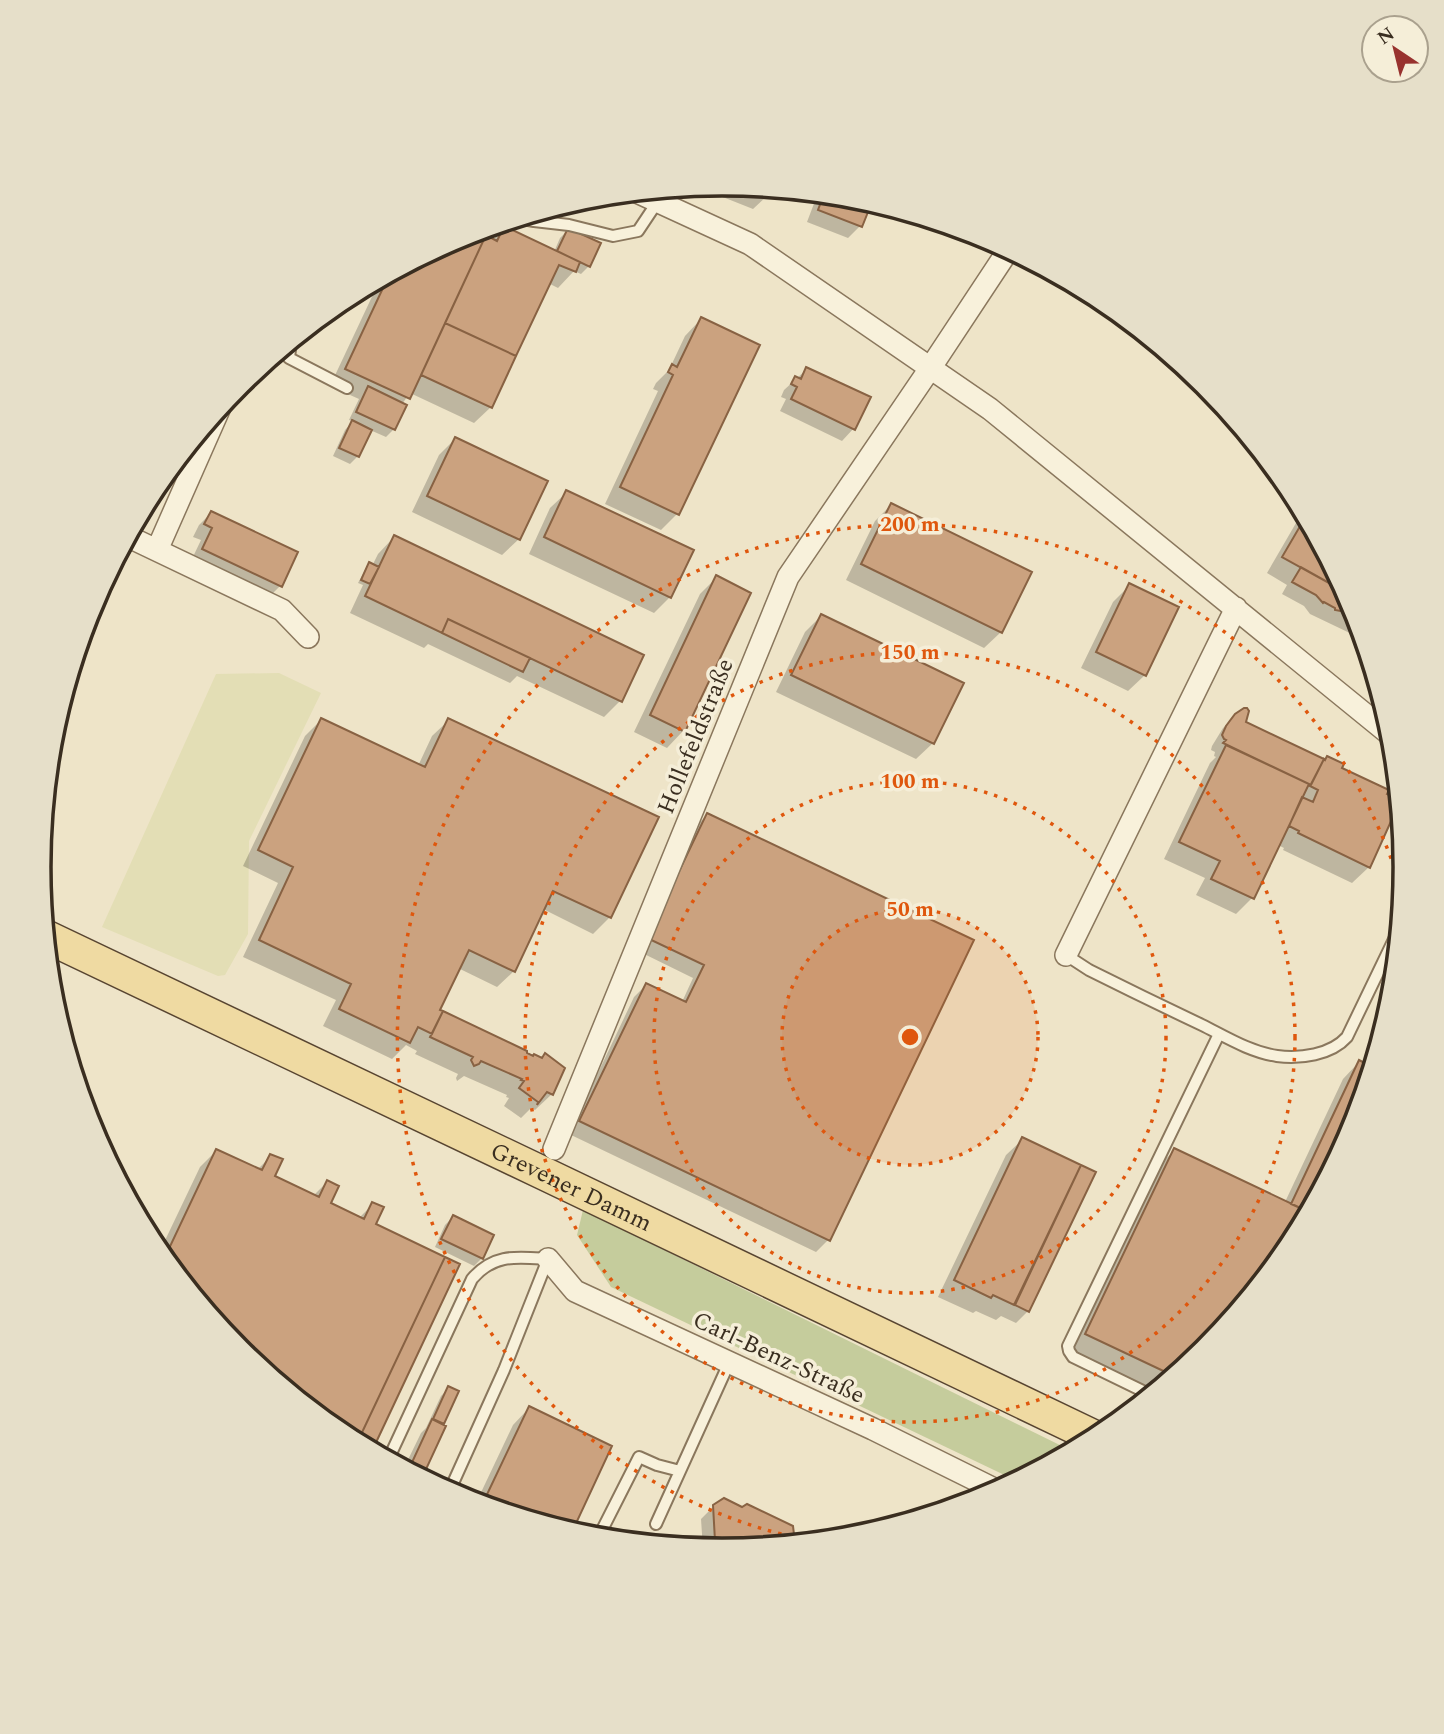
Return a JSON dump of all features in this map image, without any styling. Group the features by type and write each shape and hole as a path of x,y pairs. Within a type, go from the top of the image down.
{"main road":[{"name":"Grevener Damm","path":"55,941 1084,1432"}],"street":[{"path":"654,199 750,244 990,409 1377,724"},
{"name":"Hollefeldstraße","path":"554,1149 788,577 1003,258"},
{"path":"157,550 209,433"},
{"path":"136,540 282,610 308,637"},
{"path":"1066,955 1236,608"},
{"name":"Carl-Benz-Straße","path":"548,1259 575,1292 986,1484"}],"lane":[{"path":"539,222 569,225 613,236 638,231 658,201"},
{"path":"290,353 289,358 347,387"},
{"path":"1066,955 1090,970 1247,1048 1275,1056 1291,1057 1329,1050 1347,1037 1388,951"},
{"path":"1142,1391 1073,1357 1068,1346 1219,1034"},
{"path":"392,1451 472,1279 480,1269 505,1258 548,1259 504,1370 454,1482"},
{"path":"656,1524 729,1363"},
{"path":"603,1527 639,1457 680,1471"}],"shaded area":[{"path":"279,673 321,693 249,841 248,934 225,975 218,976 102,927 216,674"}],"green space":[{"path":"583,1210 1061,1446 1005,1475 611,1287 577,1235"}],"building":[{"path":"821,203 868,212 862,227 818,210"},
{"path":"568,228 601,243 590,267 557,251"},
{"path":"511,229 580,262 576,272 559,265 516,356 445,323 484,240 490,237 497,241 501,233"},
{"path":"484,240 410,399 345,369 383,288 425,265"},
{"path":"701,317 760,345 679,515 620,487 673,375 668,372 672,364 677,367"},
{"path":"445,323 516,356 492,408 421,375"},
{"path":"806,367 871,397 855,430 791,399 797,387 791,384 795,376 801,379"},
{"path":"368,386 407,405 395,430 356,412"},
{"path":"352,420 372,430 359,457 339,448"},
{"path":"455,437 548,481 520,540 427,496"},
{"path":"566,490 694,550 671,598 544,537"},
{"path":"891,503 1032,572 1002,633 861,564"},
{"path":"211,511 298,552 282,587 202,549 212,528 204,524"},
{"path":"1300,526 1330,584 1282,557"},
{"path":"394,535 644,655 622,702 448,619 442,633 365,596"},
{"path":"369,562 379,567 370,584 361,580"},
{"path":"1301,567 1330,583 1343,611 1335,610 1316,595 1292,582"},
{"path":"716,575 751,593 685,732 650,715"},
{"path":"1129,583 1179,607 1146,676 1096,652"},
{"path":"821,614 964,683 934,744 791,675"},
{"path":"448,619 530,658 523,672 442,633"},
{"path":"1244,708 1249,711 1246,722 1324,759 1311,785 1223,743 1226,740 1222,735 1226,726 1235,714"},
{"path":"321,718 425,767 448,718 659,817 611,918 553,891 515,972 469,950 440,1010 443,1011 432,1034 418,1027 410,1043 339,1009 351,984 259,940 293,867 258,850"},
{"path":"1226,745 1309,784 1254,899 1211,879 1220,861 1179,842"},
{"path":"1327,756 1344,764 1342,768 1389,790 1387,794 1389,795 1392,820 1370,868 1289,826 1302,797 1313,802 1318,790 1310,786"},
{"path":"707,813 974,940 830,1241 579,1121 646,983 686,1002 704,965 647,938"},
{"path":"443,1011 533,1056 534,1054 542,1058 545,1053 565,1068 553,1095 547,1092 537,1105 538,1102 519,1088 524,1081 522,1079 481,1061 474,1066 471,1060 473,1057 430,1037"},
{"path":"1359,1060 1364,1063 1358,1083 1324,1164 1300,1208 1291,1204"},
{"path":"1022,1137 1081,1165 1014,1305 993,1295 991,1298 954,1280"},
{"path":"1174,1148 1300,1208 1255,1276 1227,1310 1165,1372 1085,1334"},
{"path":"216,1149 262,1170 270,1154 283,1159 275,1176 319,1197 327,1180 339,1186 331,1203 364,1219 372,1202 384,1207 376,1224 445,1257 362,1433 313,1400 247,1342 189,1276 169,1248"},
{"path":"1081,1165 1096,1172 1029,1312 1015,1305"},
{"path":"453,1215 494,1235 483,1259 441,1239"},
{"path":"445,1257 460,1264 376,1442 362,1433"},
{"path":"448,1386 459,1391 444,1424 433,1419"},
{"path":"529,1406 612,1446 577,1522 487,1495"},
{"path":"432,1419 446,1426 426,1469 412,1462"},
{"path":"724,1498 742,1507 747,1504 793,1526 794,1534 715,1538 713,1505"}]}
